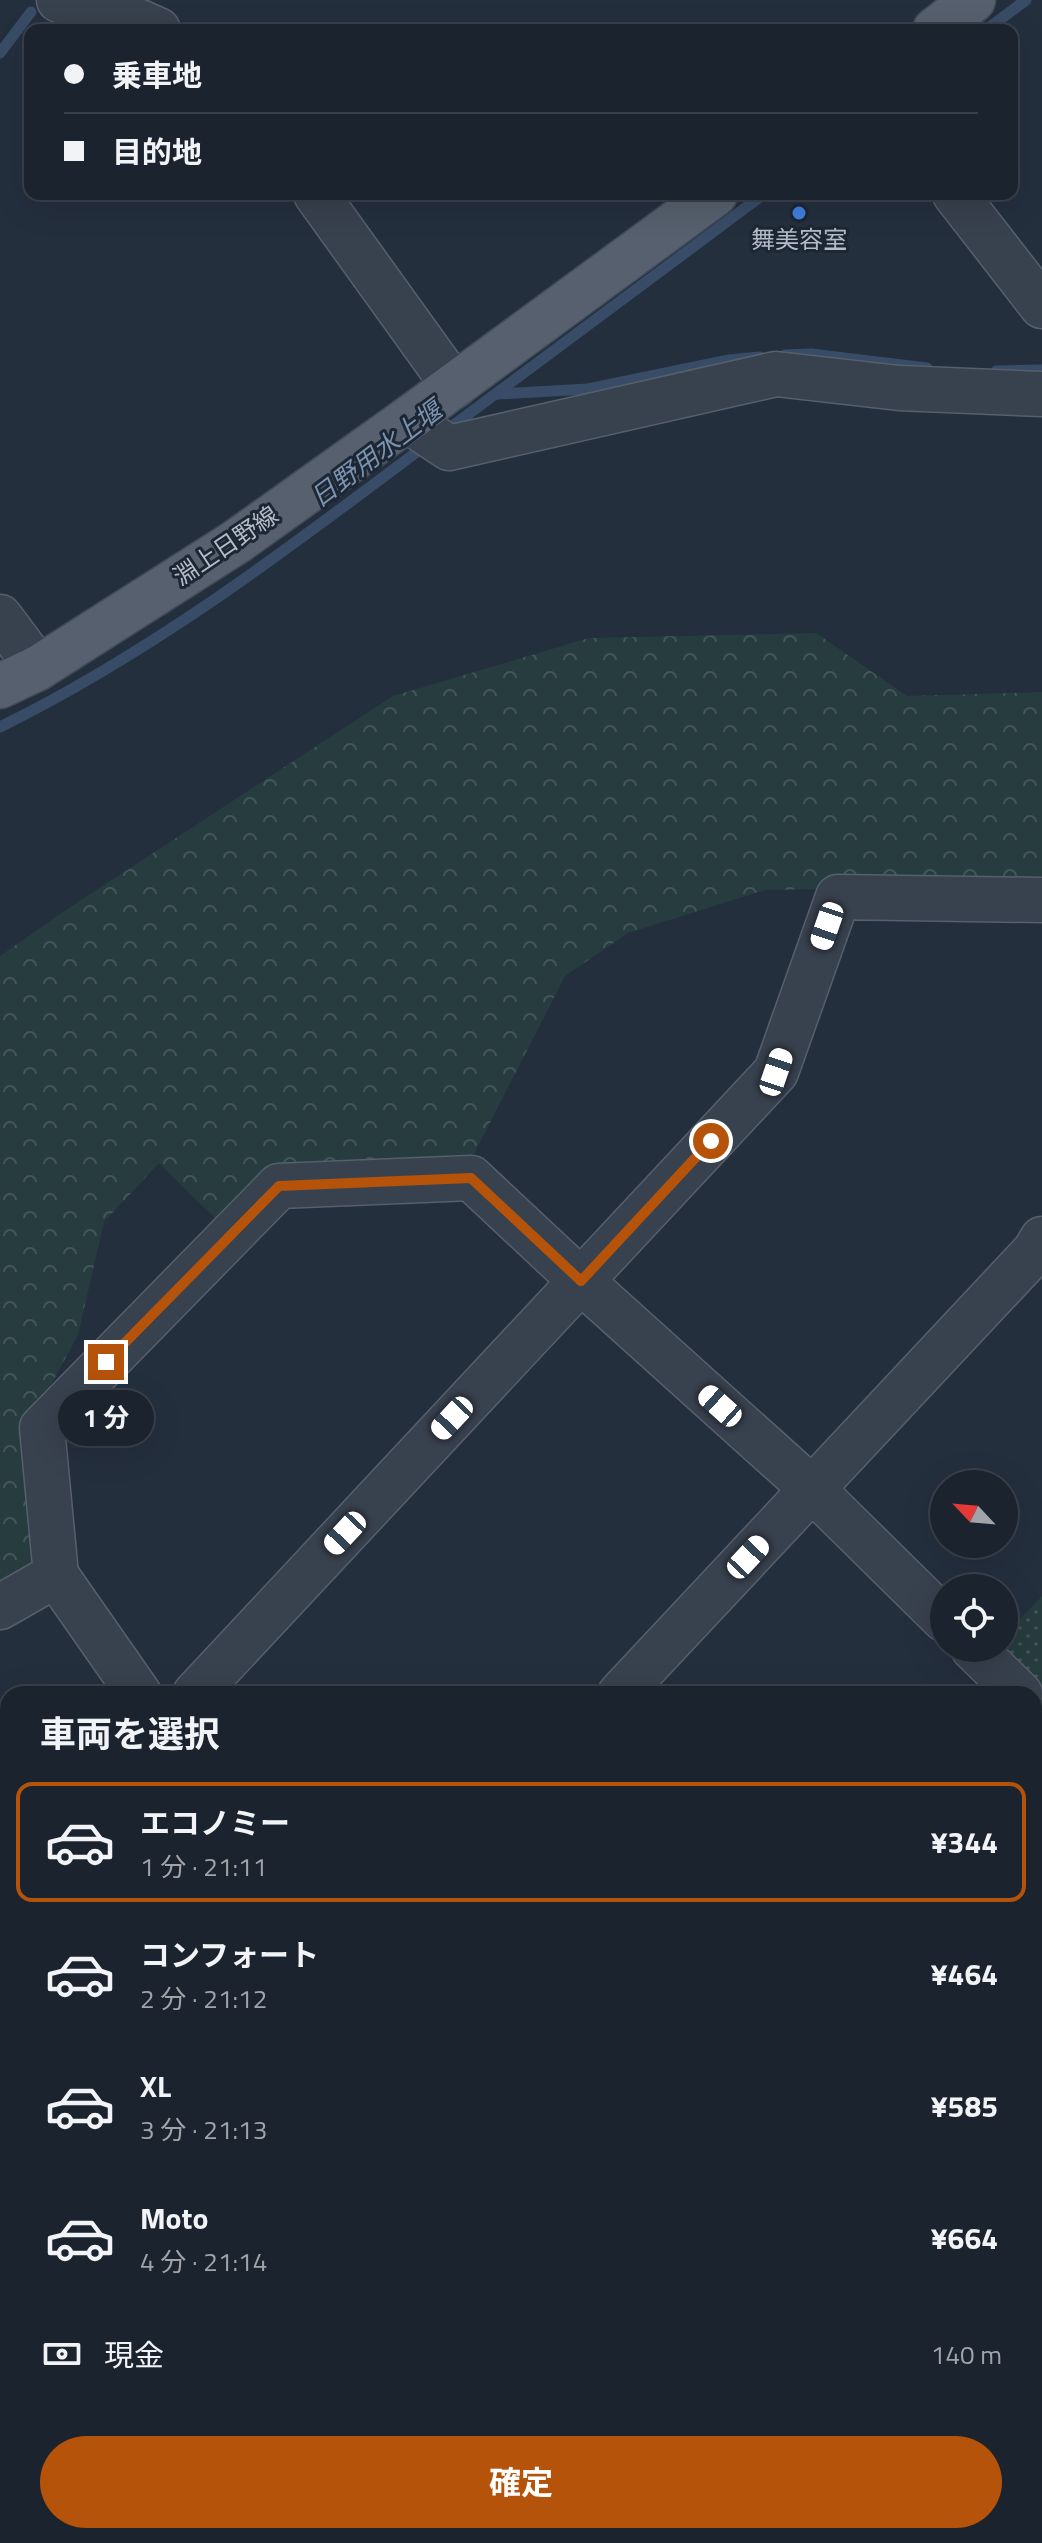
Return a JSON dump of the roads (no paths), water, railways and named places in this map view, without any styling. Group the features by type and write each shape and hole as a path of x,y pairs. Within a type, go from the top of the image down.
{"main road":[{"path":"943,24 973,0"},
{"name":"淵上日野線","path":"0,686 38,668 236,542 707,200"}],"street":[{"path":"59,0 144,24"},
{"path":"320,200 454,386"},
{"path":"960,200 1037,288"},
{"path":"407,420 449,448 776,374 899,388 1042,394"},
{"path":"0,617 38,668"},
{"path":"202,1686 776,1072 838,897 1042,900"},
{"path":"133,1686 56,1575 42,1428 279,1186 471,1178 812,1489 930,1605"},
{"path":"627,1686 1040,1249"},
{"path":"0,1607 56,1575"},
{"path":"987,1662 1012,1686"}],"waterway":[{"name":"日野用水上堰","path":"994,24 1026,0"},
{"path":"0,53 31,12"},
{"name":"日野用水上堰","path":"443,433 756,200"},
{"path":"785,355 811,354 927,368"},
{"path":"497,394 588,389 729,360 760,357"},
{"path":"996,371 1042,370"},
{"name":"日野用水上堰","path":"0,727 166,632 272,559 426,445"}],"place":[{"name":"舞美容室","path":"799,213"}]}
